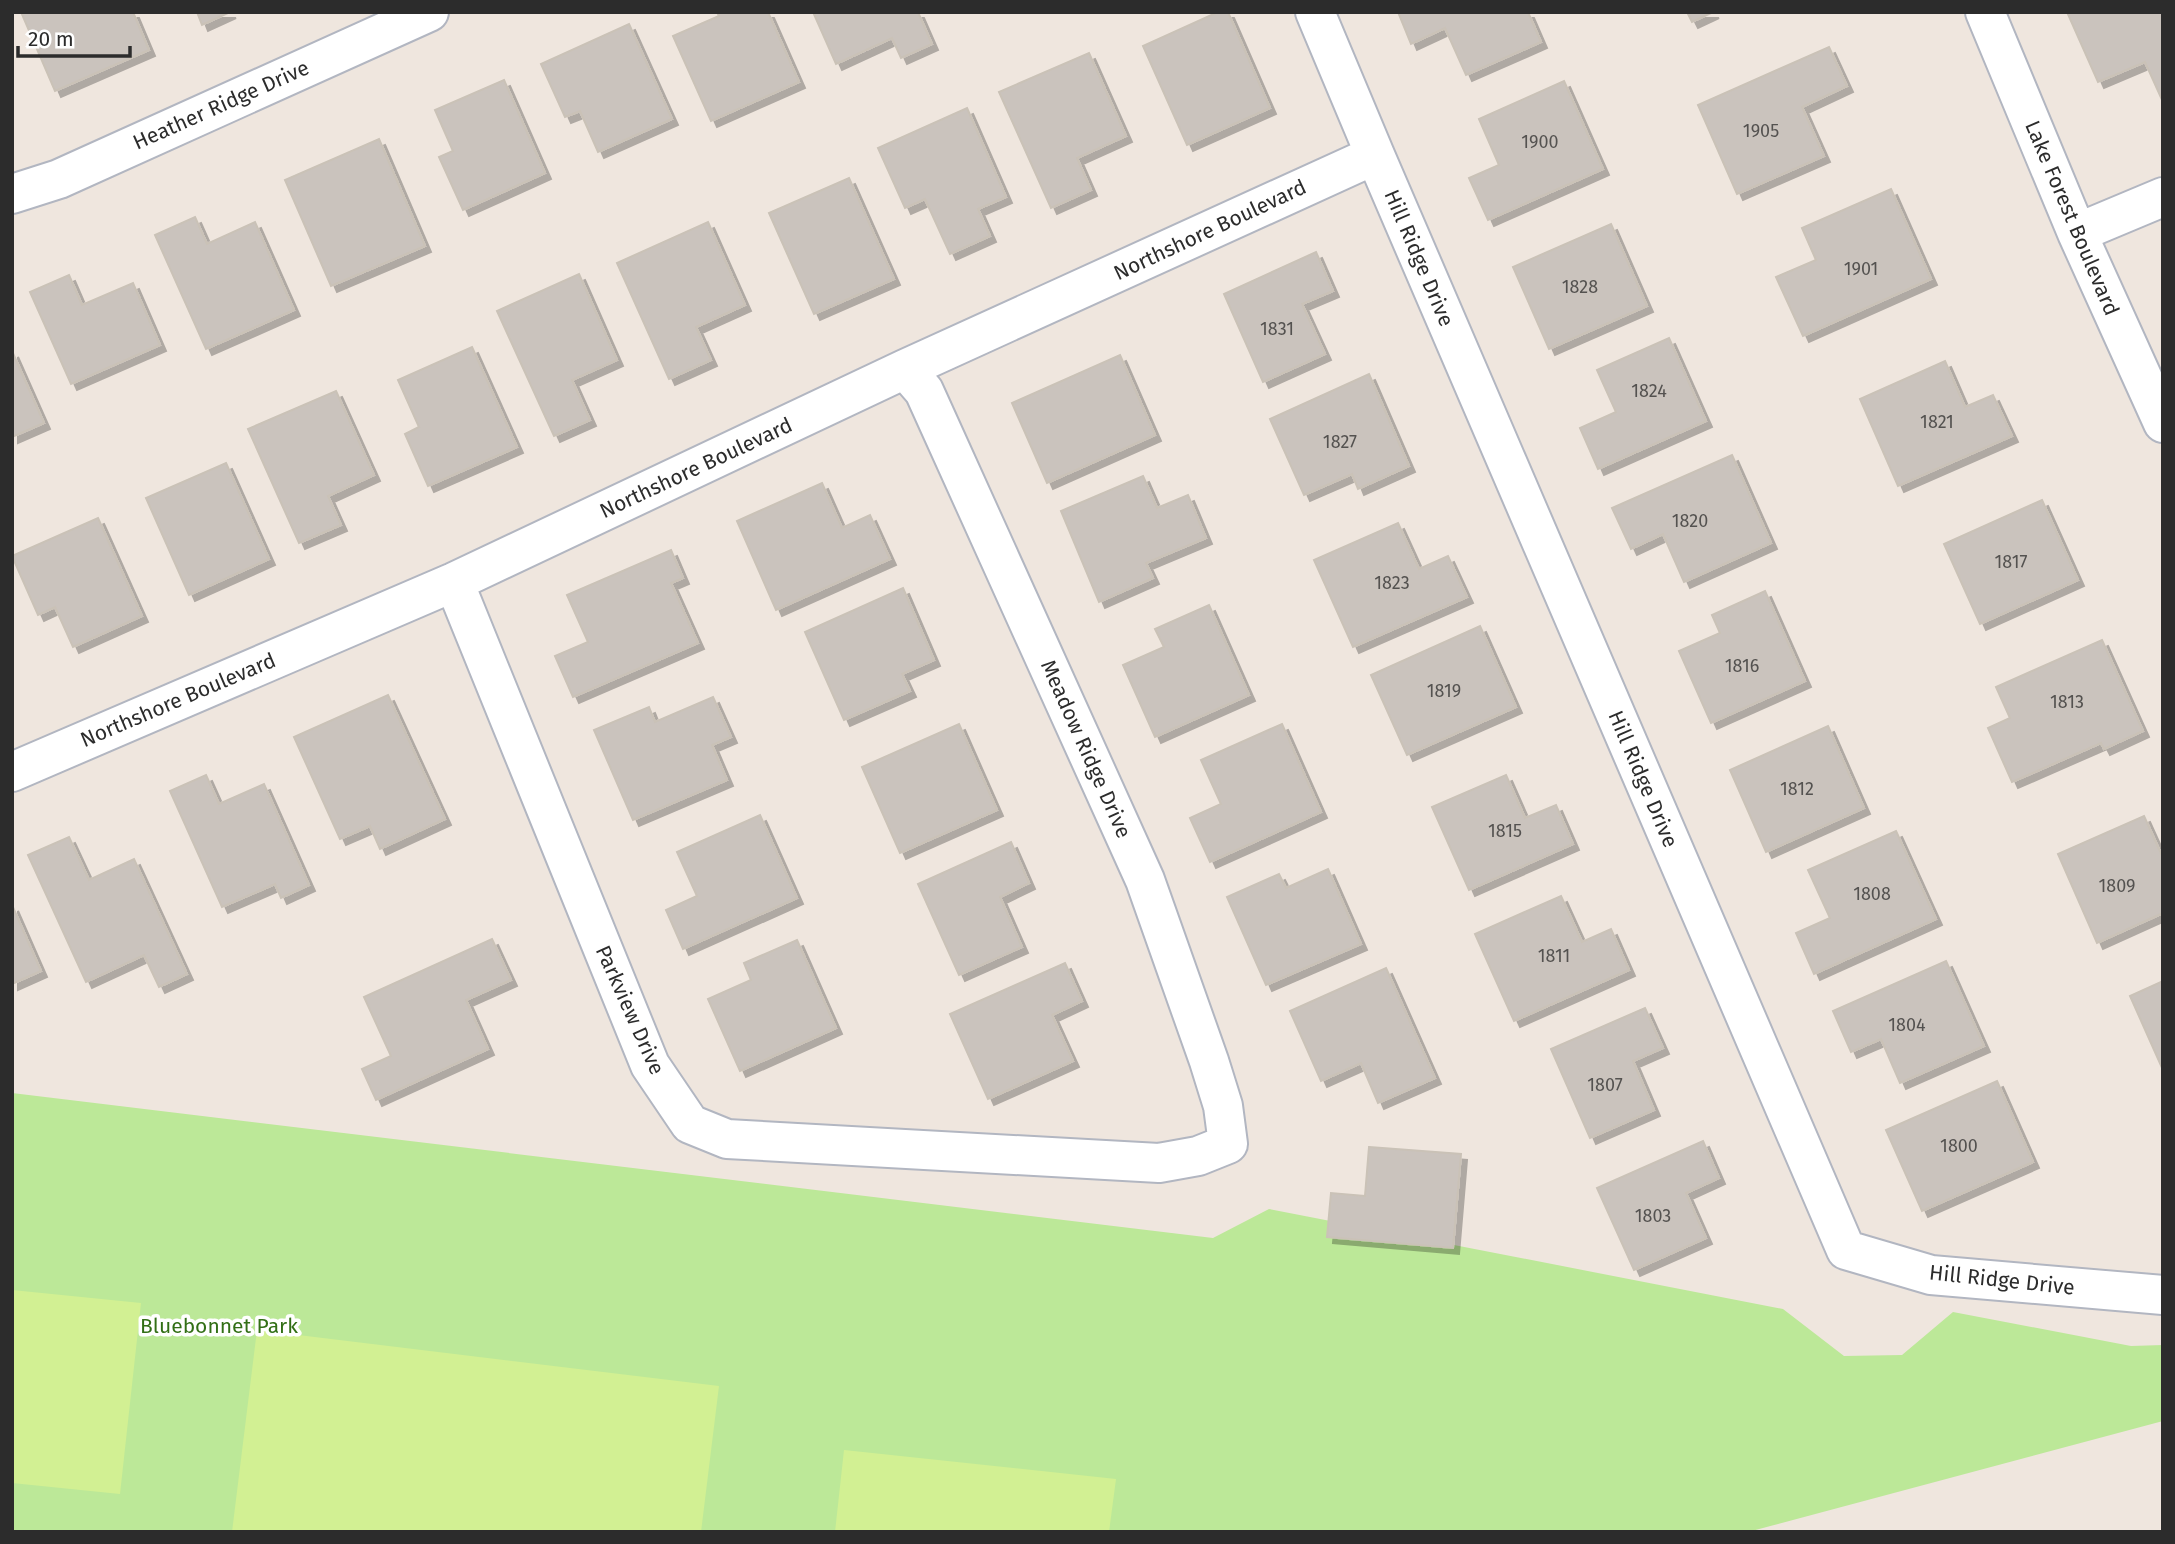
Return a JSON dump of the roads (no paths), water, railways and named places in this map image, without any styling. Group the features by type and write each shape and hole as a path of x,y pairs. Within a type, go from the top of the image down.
{"street":[{"name":"Heather Ridge Drive","path":"12,194 59,179 429,12"},
{"name":"Hill Ridge Drive","path":"1315,12 1846,1250 1931,1275 2163,1295"},
{"name":"Lake Forest Boulevard","path":"1985,12 2077,233 2163,423"},
{"name":"Northshore Boulevard","path":"12,772 454,582 905,369 1375,155"},
{"path":"2077,233 2163,197"},
{"name":"Meadow Ridge Drive","path":"905,369 924,391 1145,880 1209,1061 1223,1106 1228,1144"},
{"name":"Parkview Drive","path":"454,582 650,1065 690,1124 727,1139 1159,1163 1198,1156 1228,1144"}],"park label":[{"name":"Bluebonnet Park","path":"219,1326"}]}
